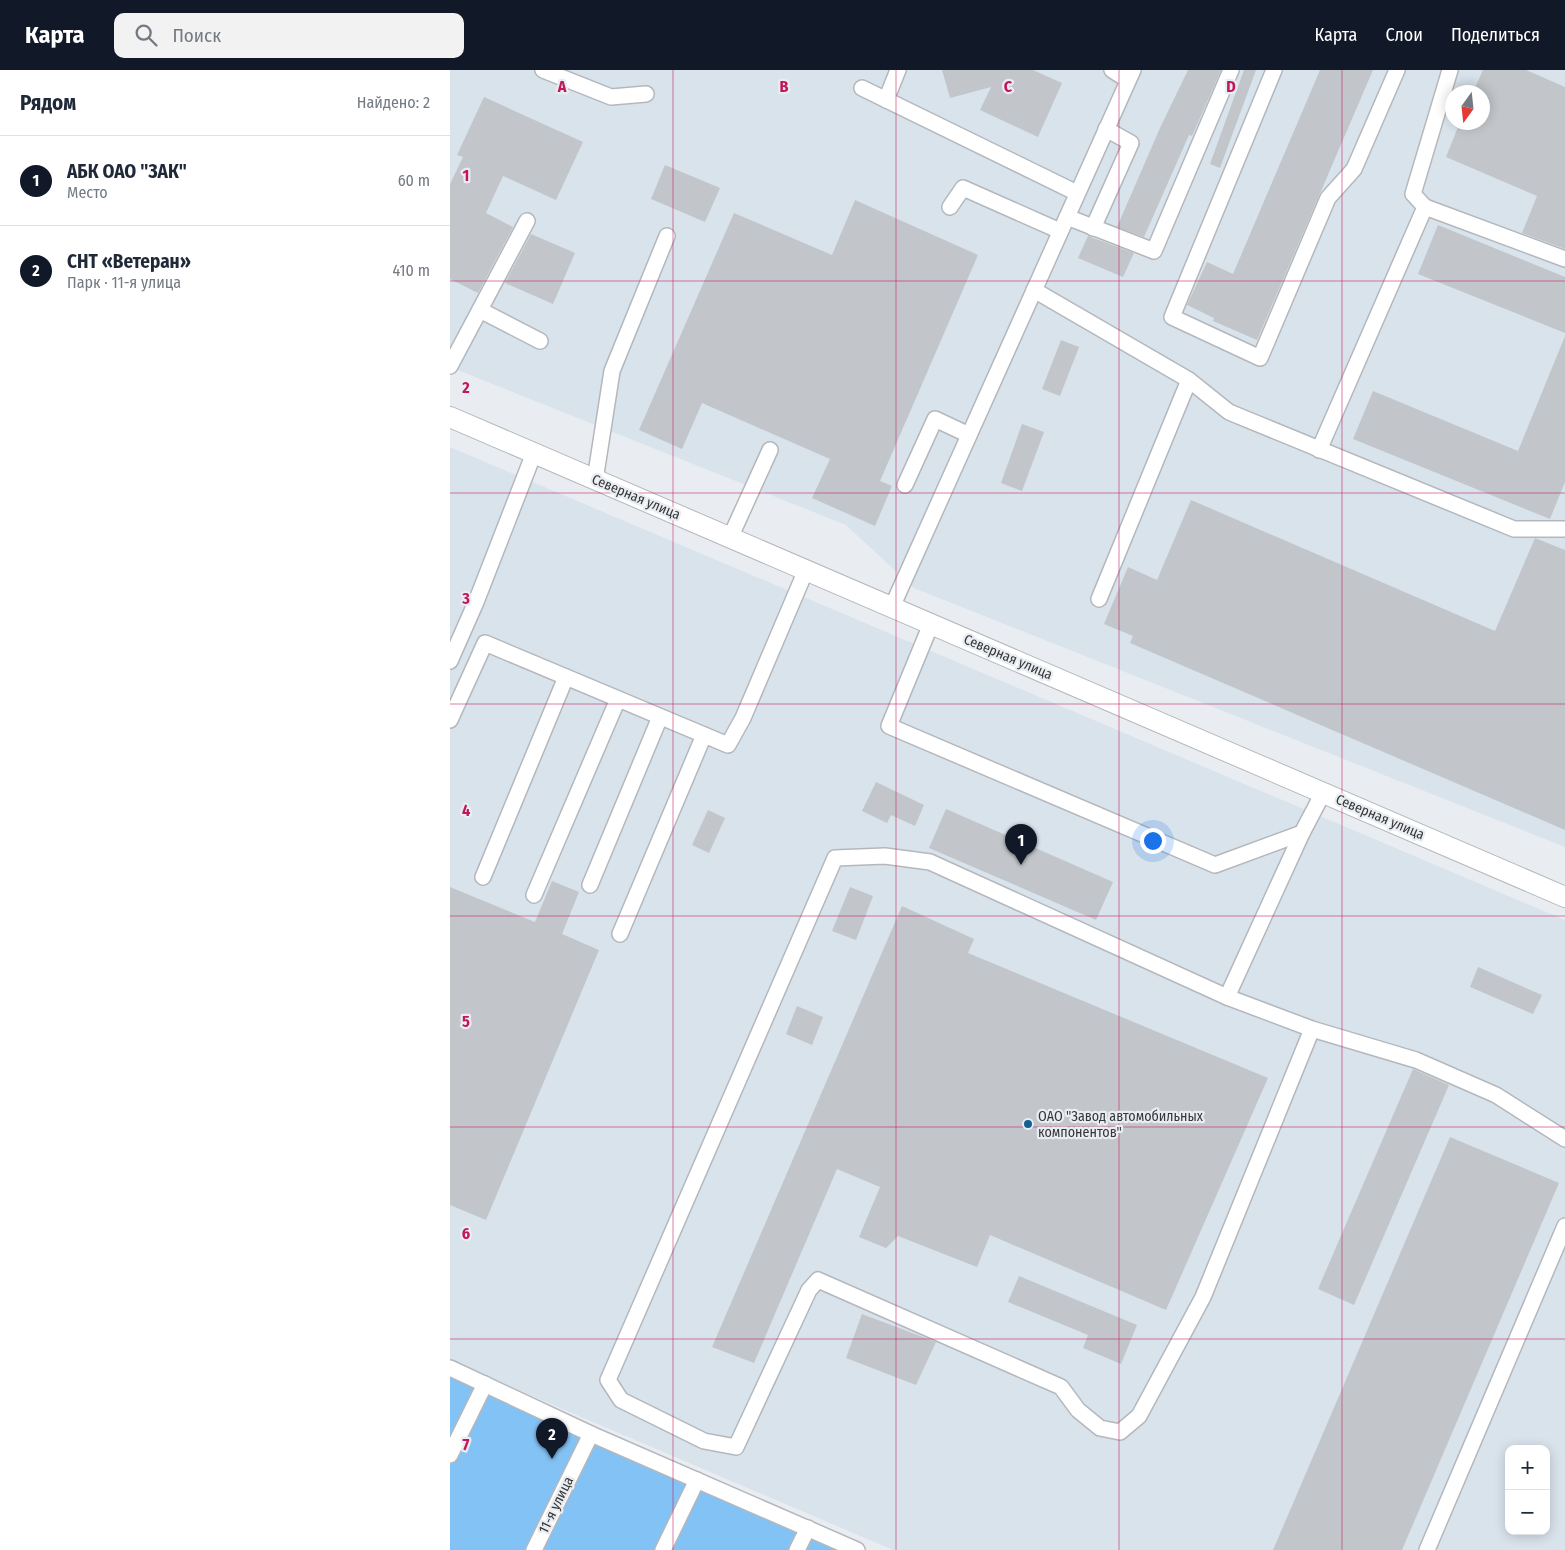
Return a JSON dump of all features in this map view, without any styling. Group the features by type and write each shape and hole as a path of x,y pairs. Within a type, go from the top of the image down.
{"main road":[{"name":"Северная улица","path":"450,417 1565,897"}],"street":[{"path":"543,70 610,97 646,94"},
{"path":"886,100 898,70"},
{"path":"892,607 1130,75 1112,70"},
{"path":"950,207 962,188 1064,224 1093,228 1154,251 1232,70"},
{"path":"1274,70 1172,317 1260,358 1328,198 1354,169 1397,70"},
{"path":"1450,70 1413,194 1425,207 1565,259"},
{"path":"862,88 1077,194"},
{"path":"1093,228 1131,143 1106,130"},
{"path":"1319,450 1425,207"},
{"path":"450,366 527,221"},
{"path":"595,480 612,371 667,236"},
{"path":"1034,290 1189,380 1228,412 1514,529 1565,529"},
{"path":"480,310 540,341"},
{"path":"1099,599 1189,380"},
{"path":"905,485 935,418 969,435"},
{"path":"730,538 770,450"},
{"path":"451,653 476,602 534,453"},
{"path":"450,720 485,643 728,745 743,718 806,570"},
{"path":"931,624 889,726 1215,865 1302,833"},
{"path":"482,877 566,677"},
{"path":"534,895 618,699"},
{"path":"590,885 660,717"},
{"path":"620,934 704,735"},
{"path":"1228,996 1302,833 1323,793"},
{"path":"1312,1029 1203,1297 1140,1416 1120,1432 1100,1428 1078,1410 1061,1388 818,1280 809,1290 736,1447 704,1441 621,1400 608,1380 835,858 885,856 930,862 1228,996 1312,1029 1416,1060 1496,1095 1565,1139"},
{"path":"1427,1550 1565,1226"},
{"path":"450,1368 591,1434 857,1550"},
{"path":"450,1455 485,1384"},
{"name":"11-я улица","path":"534,1550 591,1434"},
{"path":"663,1550 697,1480"},
{"path":"797,1550 808,1528"}],"shaded area":[{"path":"450,70 1565,70 1565,847 914,588 846,525 450,367"},
{"path":"450,447 1565,920 1565,1550 893,1550 450,1361"},
{"path":"450,1367 859,1550 450,1550"}],"building":[{"path":"942,70 1033,70 1062,83 1038,137 980,110 991,87 950,98"},
{"path":"1188,70 1221,70 1192,136 1189,135 1144,237 1117,227 1160,128"},
{"path":"1244,70 1256,70 1220,168 1210,164"},
{"path":"1320,70 1373,70 1257,340 1213,321 1214,318 1187,305 1207,262 1233,274"},
{"path":"1483,70 1526,70 1565,87 1565,249 1522,233 1537,196 1446,157 1457,130 1490,130 1490,85 1476,85"},
{"path":"484,97 583,142 556,200 503,176 486,213 513,227 478,293 450,279 450,184 463,157 457,155"},
{"path":"665,165 720,188 705,222 651,199"},
{"path":"855,200 978,255 880,481 892,486 875,526 812,498 830,459 702,403 682,449 639,430 734,213 832,255"},
{"path":"1438,225 1565,277 1565,333 1418,274"},
{"path":"531,234 575,253 553,304 505,283"},
{"path":"1088,236 1134,253 1123,277 1078,258"},
{"path":"1565,336 1565,482 1550,519 1353,439 1373,391 1518,451"},
{"path":"1061,340 1079,347 1060,396 1042,389"},
{"path":"1022,424 1044,432 1022,491 1001,483"},
{"path":"1191,500 1495,631 1535,538 1565,550 1565,830 1130,643 1133,636 1104,624 1128,567 1157,580"},
{"path":"876,782 924,805 915,826 891,815 887,823 862,811"},
{"path":"946,809 1113,882 1096,920 929,848"},
{"path":"708,810 725,818 709,853 692,845"},
{"path":"552,881 579,892 562,934 599,950 486,1220 450,1205 450,887 535,922"},
{"path":"850,887 873,896 856,940 832,931"},
{"name":"ОАО \"Завод автомобильных компонентов\"","path":"902,906 974,939 968,953 1268,1078 1166,1310 990,1235 977,1267 898,1236 886,1248 859,1237 880,1187 837,1169 754,1363 712,1347"},
{"path":"1478,967 1542,995 1533,1014 1470,987"},
{"path":"797,1006 823,1017 812,1045 786,1034"},
{"path":"1413,1069 1449,1085 1354,1305 1318,1289"},
{"path":"1450,1137 1559,1183 1402,1550 1273,1550"},
{"path":"1019,1276 1137,1325 1121,1364 1083,1348 1088,1335 1008,1302"},
{"path":"862,1314 936,1342 916,1385 846,1358"}],"place":[{"name":"АБК ОАО \"ЗАК\"","path":"1021,865"},
{"name":"ОАО \"Завод автомобильных компонентов\"","path":"1028,1124"},
{"name":"СНТ «Ветеран»","path":"552,1459"}]}
